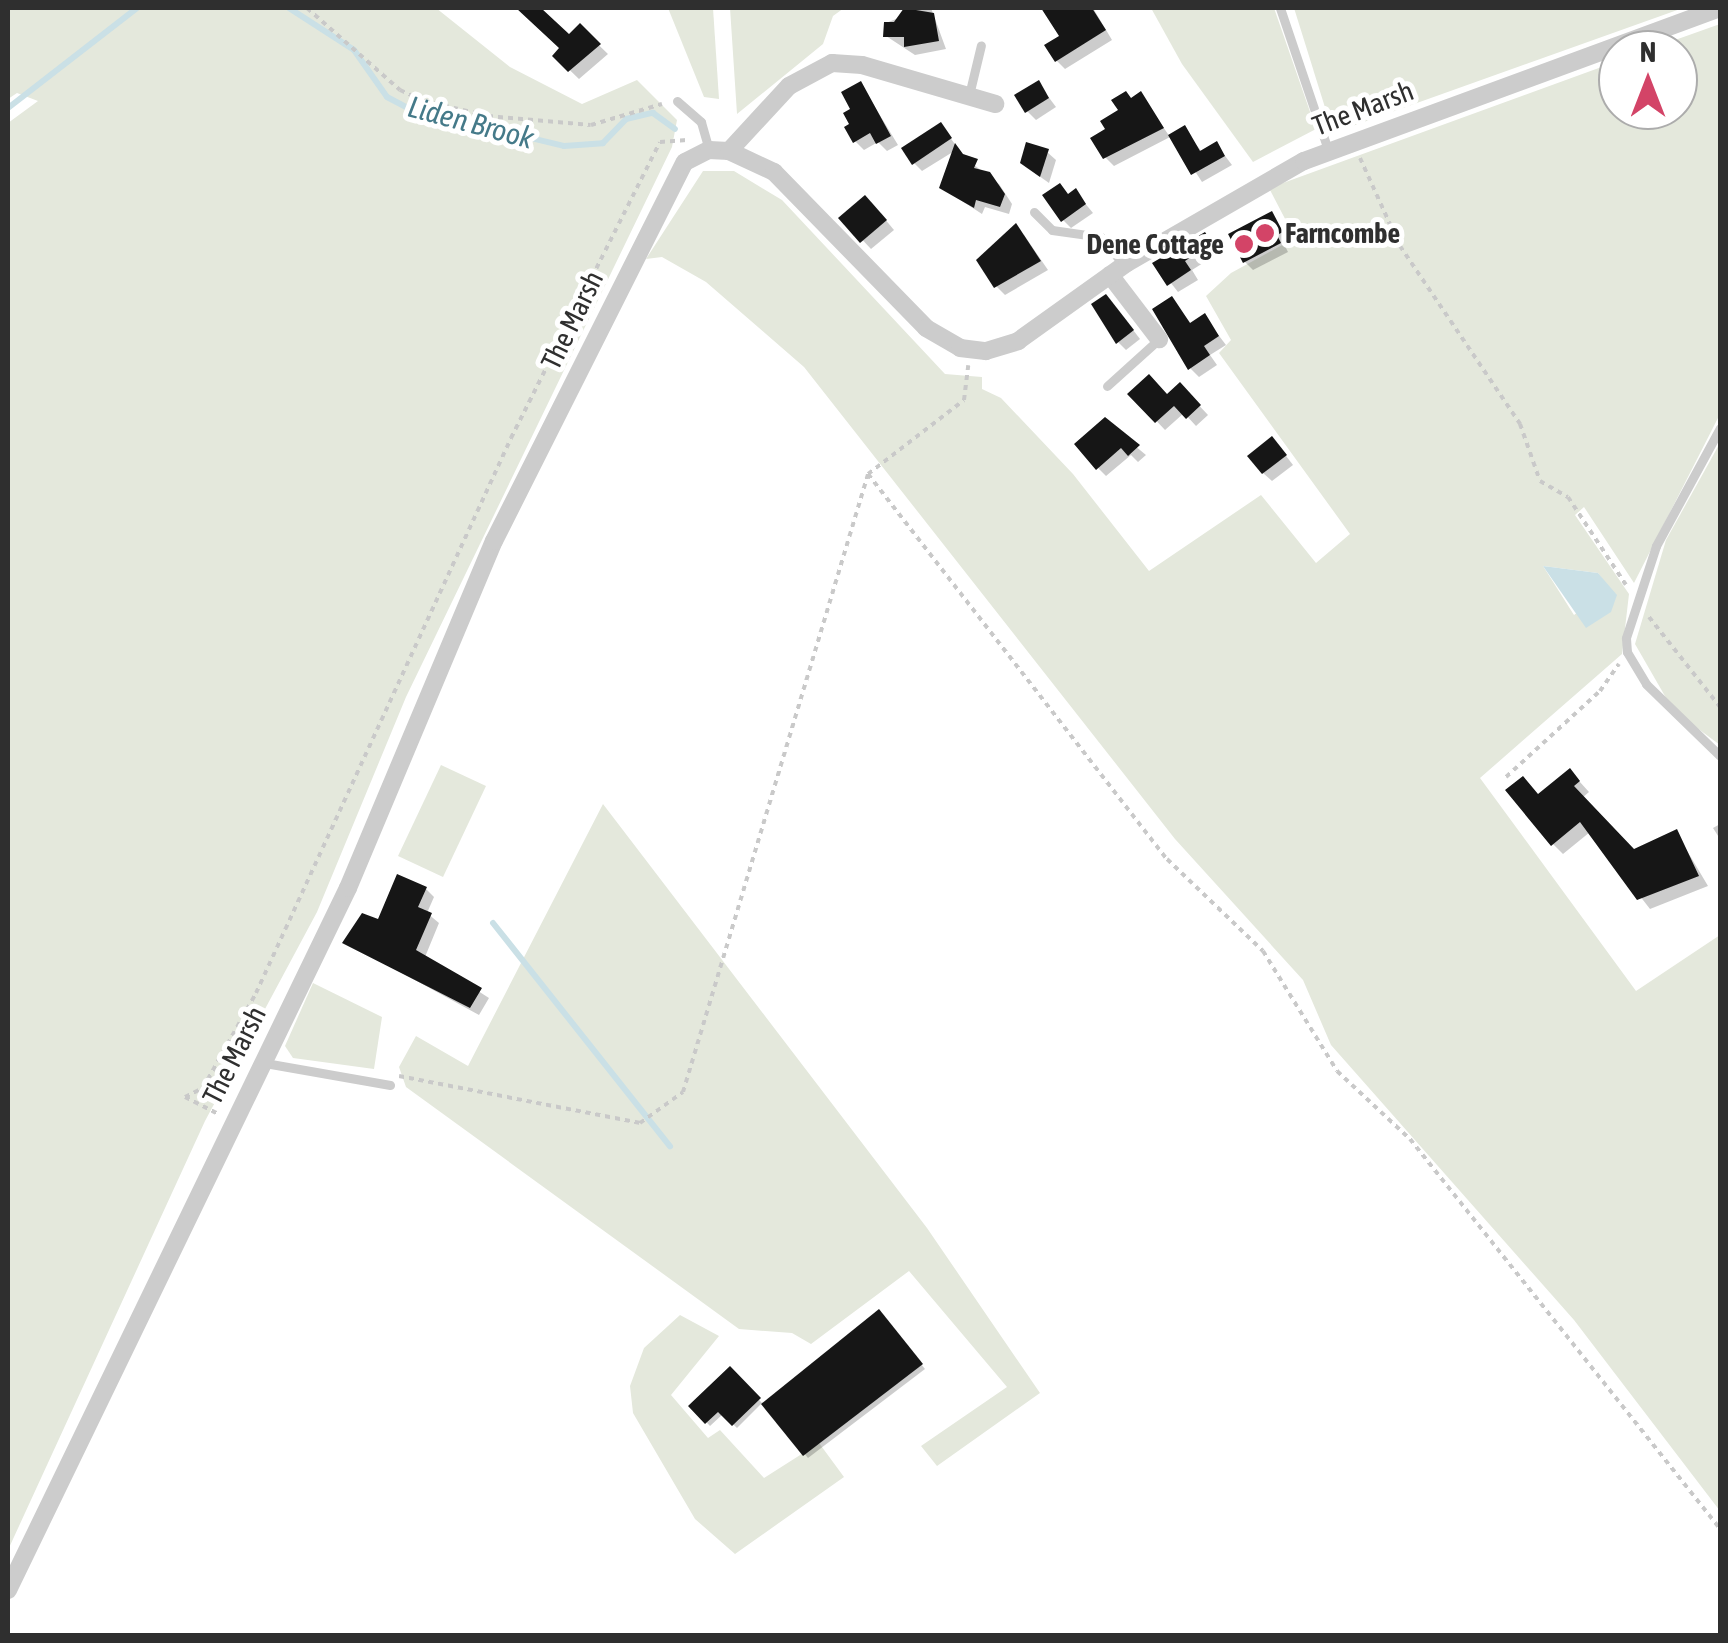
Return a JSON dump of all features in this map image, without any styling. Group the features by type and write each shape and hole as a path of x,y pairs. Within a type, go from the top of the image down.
{"street":[{"name":"The Marsh","path":"970,351 1018,341 1117,270 1328,150 1720,8"},
{"path":"729,151 789,86 832,64 862,65 995,104"},
{"name":"The Marsh","path":"8,1590 360,861 494,542 677,172 704,151"},
{"path":"704,151 729,151 774,172 926,328 970,351"},
{"path":"1117,270 1160,340"}],"lane":[{"path":"1280,8 1328,150"},
{"path":"970,96 981,46"},
{"path":"676,101 702,122 704,151"},
{"path":"1034,212 1052,230 1100,237 1117,270"},
{"path":"1107,386 1160,340"},
{"path":"1720,428 1656,546 1637,598 1627,652 1676,719 1720,756"},
{"path":"262,1063 390,1084"}],"path":[{"path":"307,8 400,90 424,100 488,116 591,126 676,101"},
{"path":"232,1121 185,1096 203,1088 256,993 511,438 660,142 685,138 704,151"},
{"path":"1352,141 1400,246 1520,424 1540,481 1568,497 1637,598 1720,707"},
{"path":"390,1084 400,1075 640,1123 683,1092 868,474 964,400 970,351"},
{"path":"868,474 1168,859 1263,951 1337,1071 1447,1183 1720,1529"},
{"path":"1506,777 1600,691 1627,652"}],"shaded area":[{"path":"8,8 436,8 510,67 582,104 637,80 677,120 672,147 406,697 317,912 205,1121 8,1550 8,123 38,101 17,93 8,99"},
{"path":"668,8 713,8 719,99 704,97"},
{"path":"730,8 844,8 833,16 823,44 737,114"},
{"path":"1151,8 1274,8 1316,129 1253,162 1182,64"},
{"path":"1294,8 1683,8 1621,30 1598,30 1598,38 1333,133"},
{"path":"1720,24 1720,414 1634,583 1584,507 1575,515 1629,594 1622,654 1480,778 1636,991 1720,935 1720,1511 1574,1320 1331,1045 1303,980 1175,839 804,367 706,282 662,257 646,259 703,171 734,171 782,200 945,374 982,377 982,389 1001,398 1073,474 1149,571 1261,495 1316,563 1350,534 1219,353 1231,340 1206,296 1231,273 1295,238 1269,188 1598,68 1598,130 1698,130 1698,32","holes":["1543,566 1598,573 1609,588 1574,615"]},
{"path":"1720,443 1720,745 1673,710 1635,644 1666,540"},
{"path":"441,765 486,786 443,877 398,856"},
{"path":"603,804 927,1228 1040,1393 937,1466 921,1446 1007,1387 909,1271 811,1344 792,1333 739,1329 406,1087 399,1067 416,1036 468,1066"},
{"path":"313,983 382,1017 374,1069 293,1058 285,1046"},
{"path":"680,1315 719,1336 671,1395 708,1438 720,1430 764,1478 819,1443 844,1477 735,1554 695,1519 633,1413 630,1386 644,1348"}],"water":[{"path":"1543,566 1598,573 1617,595 1611,612 1586,628"}],"building":[{"path":"516,8 541,8 569,34 580,23 601,44 568,72 552,56 559,48"},
{"path":"904,8 934,13 939,41 904,47 904,37 883,37 884,22 894,22"},
{"path":"1041,8 1092,8 1106,30 1055,62 1044,45 1059,36"},
{"path":"1039,80 1049,98 1025,113 1014,95"},
{"path":"861,81 891,136 876,144 870,133 853,143 844,127 849,124 843,113 850,109 841,92"},
{"path":"1126,91 1131,98 1141,91 1164,128 1103,159 1090,138 1105,129 1100,121 1118,110 1111,100"},
{"path":"941,122 952,138 912,165 901,148"},
{"path":"1185,125 1200,151 1217,141 1225,156 1191,175 1168,135"},
{"path":"1026,142 1049,149 1040,177 1020,163"},
{"path":"955,143 963,154 978,159 974,168 990,172 1005,194 1000,207 976,200 974,208 939,188"},
{"path":"1060,183 1068,194 1076,188 1086,204 1061,222 1042,195"},
{"path":"865,195 887,220 860,243 838,218"},
{"path":"1272,211 1283,232 1277,235 1281,243 1243,263 1228,234"},
{"path":"1016,223 1041,261 994,288 976,260"},
{"path":"1205,232 1212,243 1185,261 1191,270 1167,286 1152,263"},
{"path":"1106,294 1134,330 1116,344 1091,304"},
{"path":"1172,296 1190,323 1205,313 1219,336 1204,346 1210,355 1188,370 1152,309"},
{"path":"1149,374 1167,394 1180,382 1201,405 1186,419 1174,406 1155,423 1127,394"},
{"path":"1105,417 1140,445 1128,456 1121,448 1096,470 1074,444"},
{"path":"1272,436 1287,455 1262,474 1247,456"},
{"path":"1570,768 1580,781 1574,786 1634,849 1677,829 1699,876 1637,900 1580,822 1551,846 1505,790 1523,776 1538,794"},
{"path":"397,874 427,887 418,907 432,913 416,950 482,988 470,1008 342,943 362,913 378,919"},
{"path":"879,1309 923,1364 803,1456 761,1404"},
{"path":"730,1366 761,1398 732,1426 718,1412 705,1424 688,1406"}],"waterway":[{"path":"8,108 137,8"},
{"name":"Liden Brook","path":"289,8 354,50 387,97 410,109 564,146 603,143 626,119 653,113 675,129"},
{"path":"493,923 670,1146"}],"place":[{"name":"Farncombe","path":"1265,233"},
{"name":"Dene Cottage","path":"1244,244"}]}
